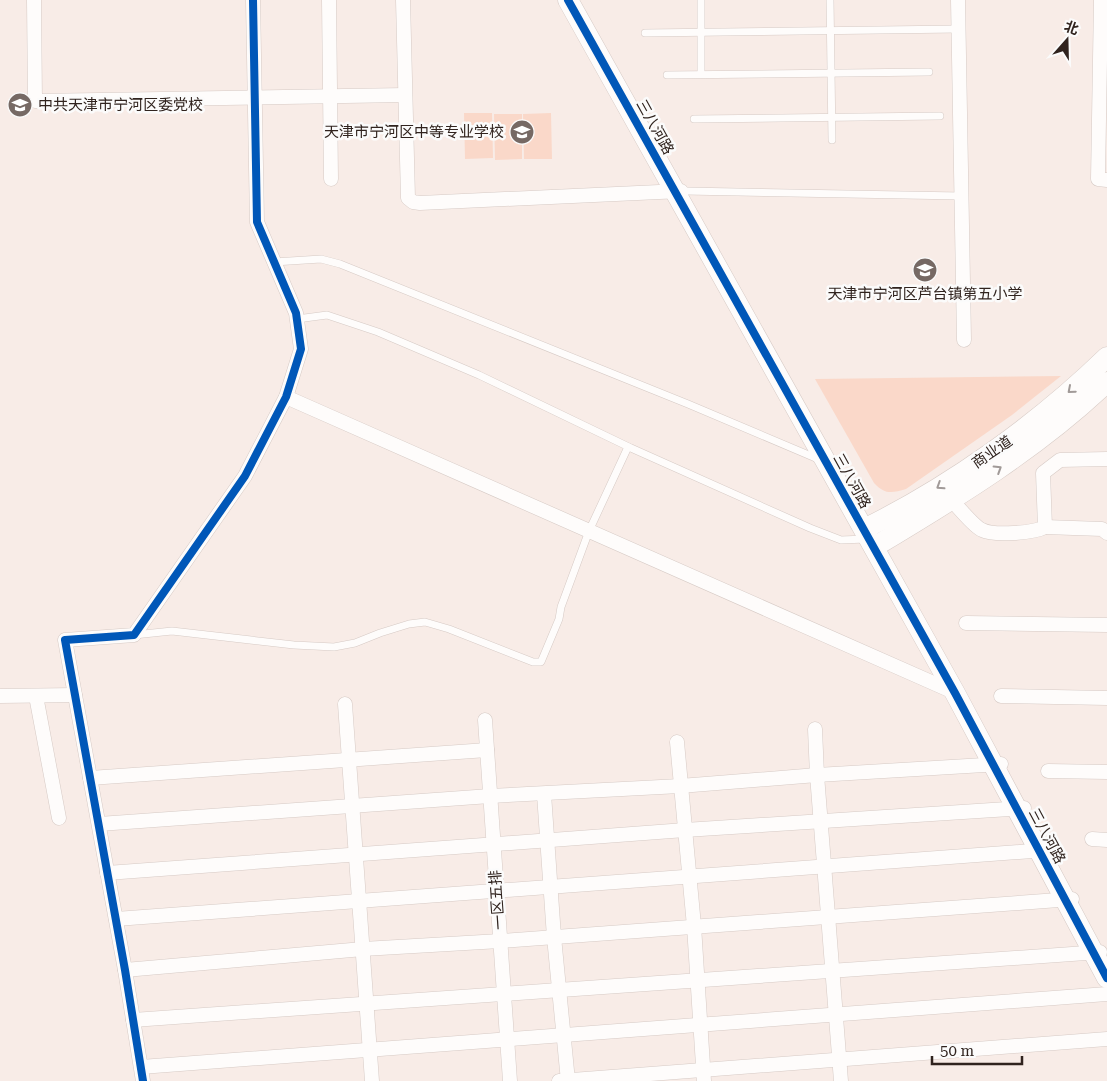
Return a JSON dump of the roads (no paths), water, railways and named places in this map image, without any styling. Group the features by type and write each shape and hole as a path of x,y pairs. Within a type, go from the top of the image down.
{"street":[{"path":"34,0 35,101 405,95"},
{"path":"253,0 257,222 296,313 301,349 286,397 245,476 134,635 65,640 142,1074 370,1050 1107,994"},
{"path":"329,0 331,179"},
{"path":"403,0 408,198 413,202 680,191"},
{"name":"三八河路","path":"568,0 680,191 873,536 1101,956 1107,978"},
{"name":"三八河路","path":"579,0 680,191"},
{"path":"958,0 964,340"},
{"path":"1101,0 1098,179 1107,180"},
{"name":"商业道","path":"873,536 934,490 1016,435 1107,358"},
{"name":"商业道","path":"873,536 951,500 1032,445 1107,382"},
{"path":"286,397 961,696"},
{"path":"1045,527 1043,473 1060,460 1107,459"},
{"path":"951,500 982,530 1002,533 1037,531 1045,527 1102,529 1107,533"},
{"path":"966,623 1107,625"},
{"path":"0,696 75,695"},
{"path":"36,696 59,818"},
{"path":"1001,696 1107,698"},
{"path":"345,704 372,1081"},
{"name":"一区五排","path":"484,720 510,1081"},
{"path":"815,730 820,822 841,1081"},
{"path":"677,742 694,926 704,1076"},
{"path":"90,778 487,750"},
{"path":"98,824 490,796 680,786 997,764"},
{"path":"1048,771 1107,772"},
{"path":"544,794 550,888 564,1036 565,1081 704,1076 839,1060 1107,1039"},
{"path":"107,872 685,830 1022,809"},
{"path":"1092,839 1107,840"},
{"path":"116,919 1045,851"},
{"path":"125,970 363,949 500,941 1070,899"},
{"path":"133,1020 832,971 1101,956"}],"lane":[{"path":"701,0 701,74"},
{"path":"830,0 832,140"},
{"path":"645,33 959,29"},
{"path":"667,75 929,72"},
{"path":"694,119 940,116"},
{"path":"680,191 961,196"},
{"path":"274,262 321,258 340,264 831,461"},
{"path":"297,319 327,315 378,332 479,375 628,447 841,540 873,536"},
{"path":"134,635 172,631 294,645 334,647 355,643 410,624 425,622 449,629 533,662 541,662 559,619 561,607 588,531 628,447"}],"place":[{"name":"中共天津市宁河区委党校","path":"20,105"},
{"name":"天津市宁河区中等专业学校","path":"522,132"},
{"name":"天津市宁河区芦台镇第五小学","path":"925,270"}]}
